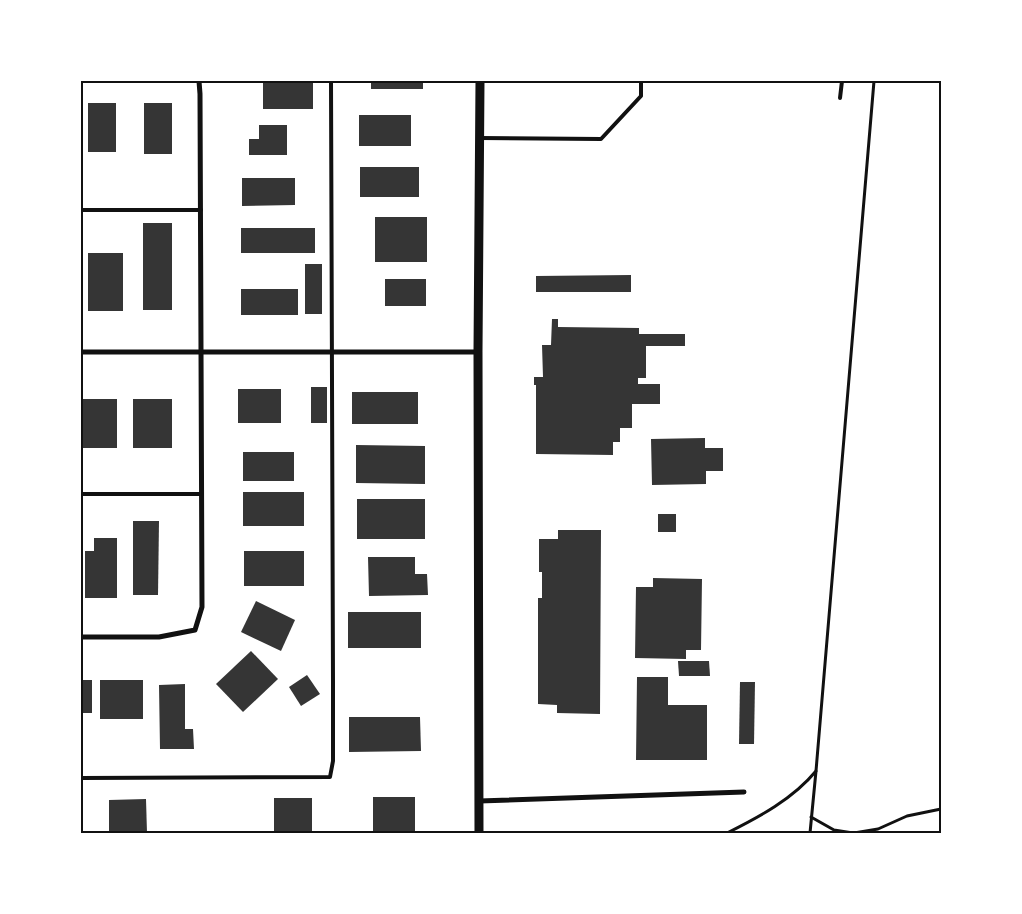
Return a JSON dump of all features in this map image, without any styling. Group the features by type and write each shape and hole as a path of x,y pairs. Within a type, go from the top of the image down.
{"street":[{"path":"81,637 160,637 195,630 202,607 199,81"},
{"path":"479,833 478,352 480,81"},
{"path":"81,352 478,352"},
{"path":"479,801 744,792"}],"lane":[{"path":"81,778 330,776 333,761 331,81"},
{"path":"480,138 601,139 641,96 641,81"},
{"path":"840,98 842,81"},
{"path":"81,210 201,210"},
{"path":"81,494 202,494"}],"path":[{"path":"810,833 874,81"},
{"path":"727,833 765,814 806,783 816,771"},
{"path":"812,817 834,830 854,833 878,829 907,816 941,809"}],"building":[{"path":"263,81 313,81 313,109 263,109"},
{"path":"371,81 423,81 423,89 371,89"},
{"path":"88,103 116,103 116,152 88,152"},
{"path":"144,103 172,103 172,154 144,154"},
{"path":"359,115 411,115 411,146 359,146"},
{"path":"259,125 287,125 287,155 249,155 249,139 259,139"},
{"path":"360,167 419,167 419,197 360,197"},
{"path":"242,178 295,178 295,205 242,206"},
{"path":"375,217 427,217 427,262 375,262"},
{"path":"143,223 172,223 172,310 143,310"},
{"path":"241,228 315,228 315,253 241,253"},
{"path":"88,253 123,253 123,311 88,311"},
{"path":"305,264 322,264 322,314 305,314"},
{"path":"631,275 631,292 536,292 536,276"},
{"path":"385,279 426,279 426,306 385,306"},
{"path":"241,289 298,289 298,315 241,315"},
{"path":"552,319 558,319 558,327 639,328 639,334 685,334 685,346 646,346 646,378 638,378 638,384 660,384 660,404 632,404 632,428 620,428 620,442 613,442 613,455 536,454 536,385 534,385 534,377 543,377 542,345 551,345"},
{"path":"311,387 327,387 327,423 311,423"},
{"path":"238,389 281,389 281,423 238,423"},
{"path":"352,392 418,392 418,424 352,424"},
{"path":"81,399 117,399 117,448 81,448"},
{"path":"133,399 172,399 172,448 133,448"},
{"path":"705,438 705,448 723,448 723,471 706,471 706,484 652,485 651,439"},
{"path":"356,445 425,446 425,484 356,483"},
{"path":"243,452 294,452 294,481 243,481"},
{"path":"243,492 304,492 304,526 243,526"},
{"path":"357,499 425,499 425,539 357,539"},
{"path":"658,514 676,514 676,532 658,532"},
{"path":"133,521 159,521 158,595 133,595"},
{"path":"558,530 601,530 600,714 557,713 557,705 538,704 538,598 542,598 542,572 539,572 539,539 558,539"},
{"path":"94,538 117,538 117,598 85,598 85,551 94,551"},
{"path":"244,551 304,551 304,586 244,586"},
{"path":"368,557 415,557 415,574 427,574 428,595 369,596"},
{"path":"653,578 702,579 701,650 686,650 686,659 635,658 636,587 653,587"},
{"path":"256,601 295,620 281,651 241,632"},
{"path":"348,612 421,612 421,648 348,648"},
{"path":"251,651 278,679 243,712 216,684"},
{"path":"678,661 709,661 710,676 679,676"},
{"path":"307,675 320,694 301,706 289,687"},
{"path":"637,677 668,677 668,705 707,705 707,760 636,760"},
{"path":"81,680 92,680 92,713 81,713"},
{"path":"100,680 143,680 143,719 100,719"},
{"path":"740,682 755,682 754,744 739,744"},
{"path":"185,684 185,729 193,729 194,749 160,749 159,685"},
{"path":"349,717 420,717 421,751 349,752"},
{"path":"373,797 415,797 415,833 373,833"},
{"path":"274,798 312,798 312,833 274,833"},
{"path":"146,799 147,833 109,833 109,800"}]}
